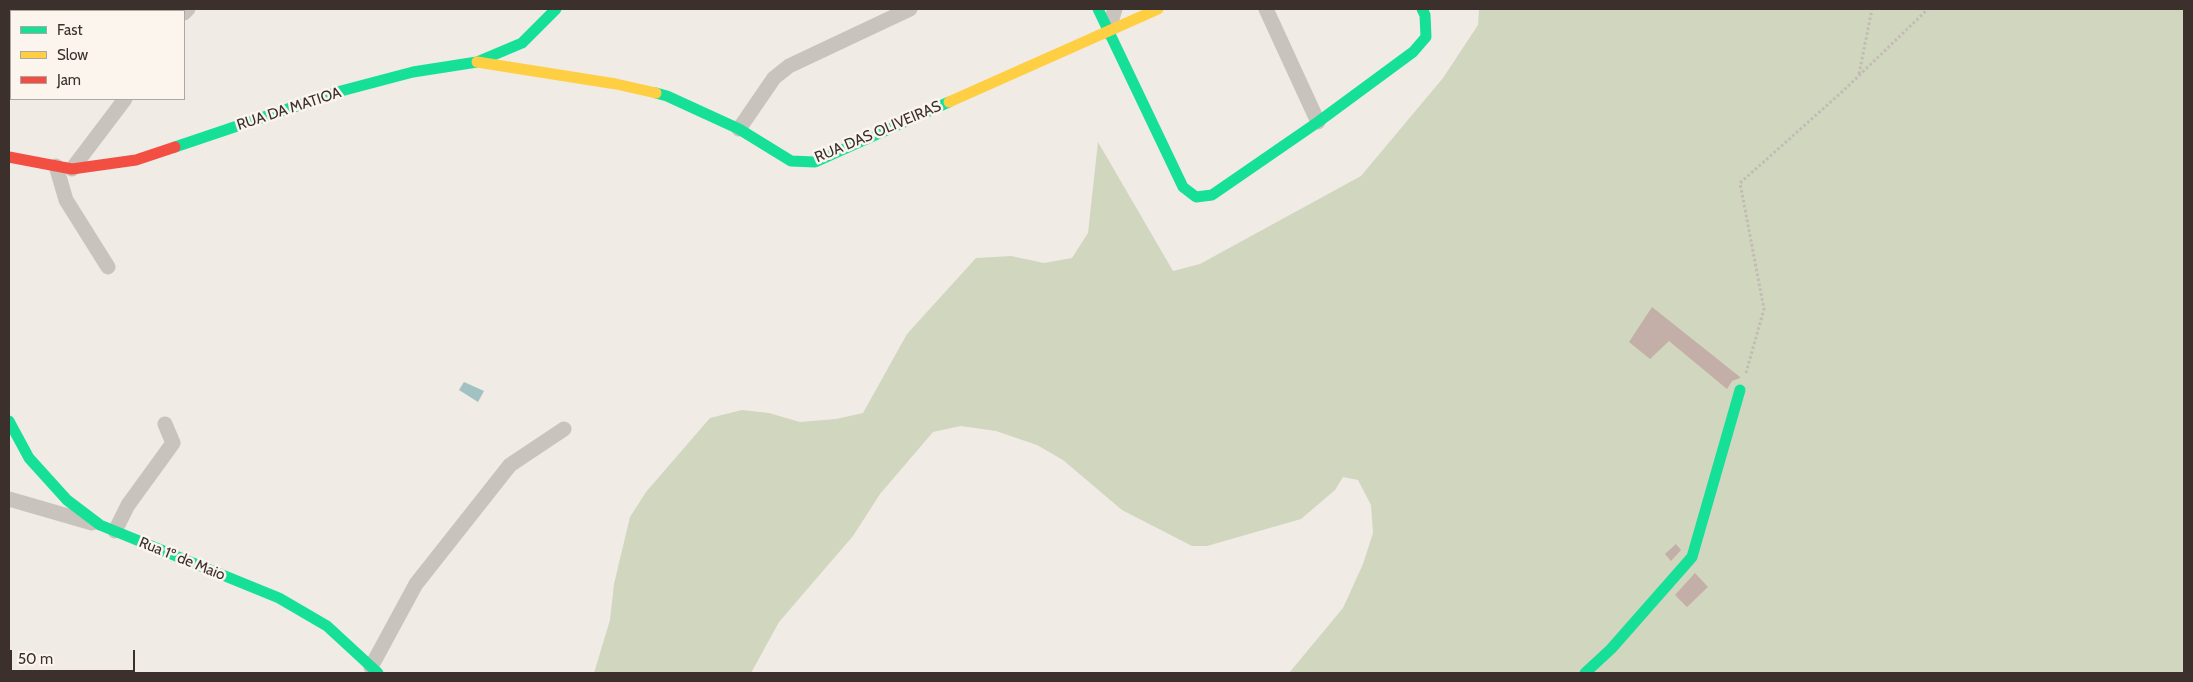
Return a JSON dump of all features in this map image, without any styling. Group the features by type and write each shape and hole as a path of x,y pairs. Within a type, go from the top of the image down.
{"street":[{"name":"RUA DA MATIOA","path":"9,157 72,169 136,160 341,91 414,72 477,62 522,43 556,9"},
{"path":"739,129 774,78 789,66 910,9"},
{"path":"1098,9 1182,187 1196,197 1212,195 1318,122 1413,52 1426,37 1425,15 1422,9"},
{"path":"1108,32 1115,9"},
{"name":"RUA DAS OLIVEIRAS","path":"477,62 616,84 667,96 739,129 791,160 815,162 1158,9"},
{"path":"1266,9 1318,122"},
{"path":"72,169 124,100"},
{"path":"56,166 66,200 108,267"},
{"path":"1585,673 1611,649 1692,557 1740,390"},
{"name":"Rua 1º de Maio","path":"9,421 29,458 68,500 100,525 279,598 327,626 375,670"},
{"path":"115,531 128,505 173,443 166,424"},
{"path":"375,670 416,584 510,465 564,429"},
{"path":"9,499 100,525"}],"path":[{"path":"1859,75 1872,9"},
{"path":"1740,390 1764,309 1740,183 1859,75 1928,9"}],"green space":[{"path":"1479,9 2184,9 2184,673 1289,673 1343,608 1363,564 1373,533 1371,505 1358,480 1343,477 1335,490 1301,519 1207,546 1192,546 1122,510 1063,460 1037,445 996,431 961,426 933,432 880,494 853,536 779,622 751,673 594,673 610,620 614,584 630,517 646,492 710,418 742,410 769,413 800,422 836,419 863,413 907,334 976,258 1011,256 1044,263 1072,258 1088,233 1098,142 1173,271 1200,264 1361,176 1443,78 1478,25"}],"water":[{"path":"464,382 484,391 478,402 459,390"}],"building":[{"path":"1652,307 1740,378 1732,381 1727,389 1669,341 1650,359 1629,342"},
{"path":"1676,544 1681,550 1671,561 1665,554"},
{"path":"1695,573 1708,587 1687,607 1675,595"}],"traffic: fast":[{"path":"175,147 341,91 413,72 477,62 522,43 556,9"},
{"path":"1098,9 1183,187 1196,197 1212,195 1318,122 1413,52 1426,37 1425,15 1422,9"},
{"path":"656,93 667,96 739,129 791,161 815,162 949,102"},
{"path":"1585,673 1611,649 1692,557 1740,390"},
{"path":"9,421 29,458 67,500 100,525 279,598 327,626 378,673"}],"traffic: slow":[{"path":"949,102 1158,9"},
{"path":"477,62 616,84 656,93"}],"traffic: jam":[{"path":"9,157 72,169 136,160 175,147"}]}
